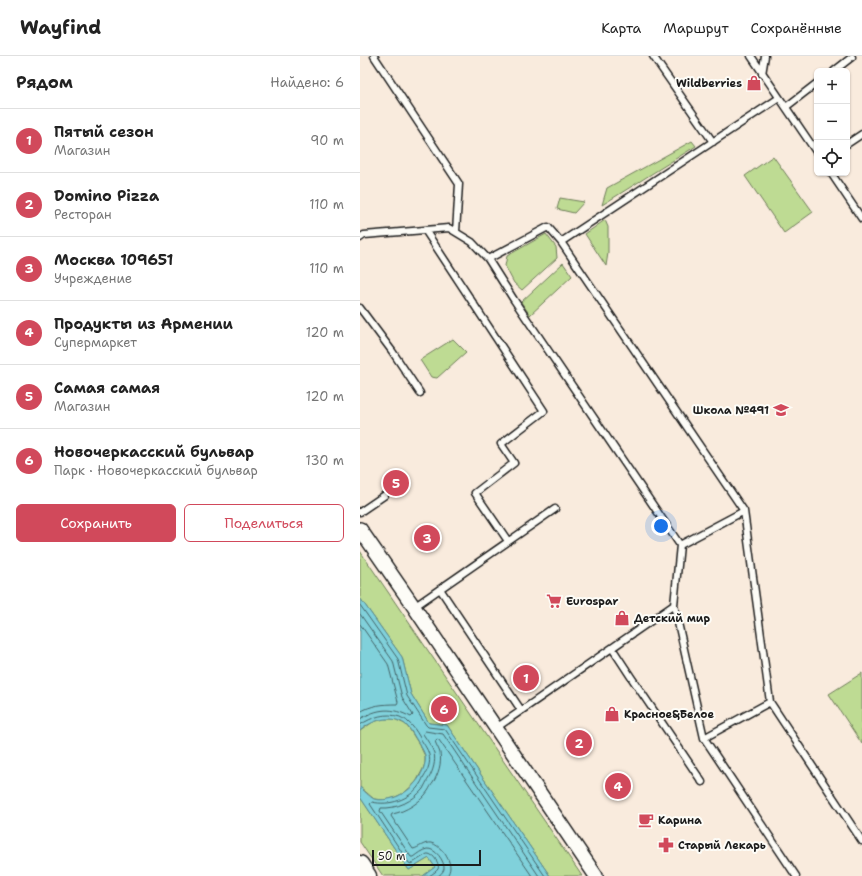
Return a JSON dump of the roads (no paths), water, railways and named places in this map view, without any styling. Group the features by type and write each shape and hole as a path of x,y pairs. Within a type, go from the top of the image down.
{"street":[{"path":"360,529 596,876"},
{"path":"360,864 368,876"}],"lane":[{"path":"374,56 459,184 456,232"},
{"path":"653,56 713,142"},
{"path":"751,56 814,149"},
{"path":"762,74 765,56"},
{"path":"838,68 852,57"},
{"path":"786,107 814,86"},
{"path":"561,242 780,98"},
{"path":"850,142 862,134"},
{"path":"833,176 862,219"},
{"path":"488,259 548,227 561,242 744,511 770,702 862,841"},
{"path":"360,238 364,235 449,228 472,242 488,259 514,300 680,545 674,605 704,738 796,876"},
{"path":"425,230 544,411 501,444 514,464 475,493 508,541"},
{"path":"360,308 392,351 420,393"},
{"path":"360,512 385,495"},
{"path":"414,607 555,509"},
{"path":"680,545 744,511"},
{"path":"440,589 521,710"},
{"path":"496,728 674,605"},
{"path":"612,648 702,782"},
{"path":"704,738 770,702"}],"water":[{"path":"360,598 402,657 411,694 429,723 447,725 550,876 423,876 435,867 429,858 409,870 360,797 360,787 374,799 380,800 398,796 409,789 419,777 423,770 425,755 410,729 405,724 394,719 375,721 360,731"}],"place":[{"name":"Wildberries","path":"754,83"},
{"name":"Школа №491","path":"781,410"},
{"name":"Самая самая","path":"396,483"},
{"name":"Москва 109651","path":"427,538"},
{"name":"Eurospar","path":"554,601"},
{"name":"Детский мир","path":"622,618"},
{"name":"Пятый сезон","path":"526,678"},
{"name":"Новочеркасский бульвар","path":"444,709"},
{"name":"Красное&Белое","path":"612,714"},
{"name":"Domino Pizza","path":"579,743"},
{"name":"Продукты из Армении","path":"618,786"},
{"name":"Карина","path":"646,820"},
{"name":"Старый Лекарь","path":"666,845"}]}
